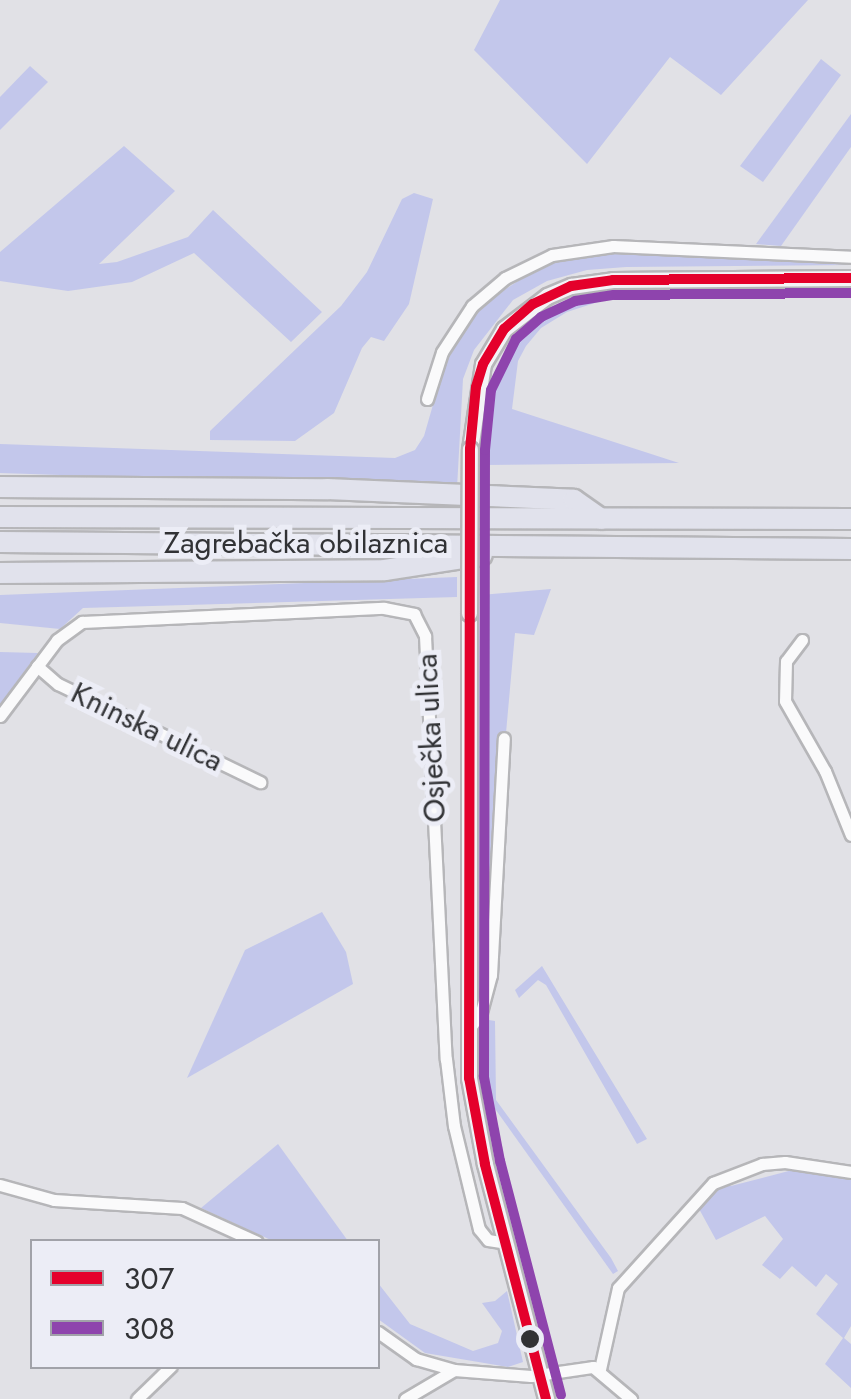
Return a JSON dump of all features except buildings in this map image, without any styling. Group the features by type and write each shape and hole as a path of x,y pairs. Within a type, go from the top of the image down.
{"highway":[{"path":"0,486 327,489 574,500 600,519"},
{"name":"Zagrebačka obilaznica","path":"0,516 851,518"},
{"name":"Zagrebačka obilaznica","path":"0,542 851,549"},
{"path":"0,574 384,570 476,554 516,556 546,544"}],"street":[{"path":"427,398 442,352 472,306 505,278 552,255 613,246 851,257"},
{"path":"546,1399 474,1111 467,1031 470,448 482,364 511,322 547,296 572,286 612,280 851,278"},
{"name":"Osječka ulica","path":"0,716 70,628 101,618 384,608 414,614 425,636 446,1058 454,1126 478,1229 488,1240 506,1243"},
{"path":"802,640 786,661 784,702 825,771 851,836"},
{"name":"Kninska ulica","path":"38,666 58,684 260,782"},
{"path":"467,1031 481,1012 490,975 504,738"},
{"path":"600,1369 618,1288 713,1184 762,1164 786,1162 851,1172"},
{"path":"0,1186 54,1200 182,1208 250,1239"},
{"path":"380,1333 416,1359 454,1370 542,1375 600,1369 632,1399"},
{"path":"138,1399 167,1369"},
{"path":"405,1399 454,1370"}],"shaded area":[{"path":"500,0 808,0 721,95 670,57 587,164 474,50"},
{"path":"821,59 841,75 763,182 740,166"},
{"path":"30,66 48,82 0,130 0,97"},
{"path":"851,114 851,147 781,246 756,244"},
{"path":"124,146 175,191 99,264 117,262 188,237 213,210 322,312 291,342 194,253 132,282 68,291 0,281 0,252"},
{"path":"414,193 433,199 409,304 384,341 371,337 362,348 334,413 295,441 210,440 210,431 341,306 367,272 402,199"},
{"path":"613,253 851,265 587,270 547,281 513,300 474,350 463,379 457,488 0,473 0,444 395,458 415,450 424,436 445,363 482,304 540,267 573,256"},
{"path":"601,301 567,312 541,328 526,346 518,361 512,409 679,463 485,465 486,414 493,388 517,338 559,306"},
{"path":"457,577 457,597 83,608 60,629 0,623 0,595"},
{"path":"551,589 534,635 515,633 506,733 498,733 485,975 475,1008 480,595"},
{"path":"0,652 38,653 0,705"},
{"path":"322,912 346,952 353,984 187,1078 245,950"},
{"path":"542,966 647,1139 637,1144 546,985 538,980 519,998 515,990"},
{"path":"489,1020 495,1021 496,1100 611,1258 618,1271 613,1274 488,1099"},
{"path":"278,1144 347,1239 269,1239 201,1208"},
{"path":"804,1167 851,1177 851,1326 844,1338 851,1344 851,1388 825,1364 843,1338 816,1314 838,1284 826,1274 816,1287 792,1266 780,1279 762,1265 783,1239 765,1216 716,1240 698,1207 723,1182 731,1186"},
{"path":"380,1286 410,1324 473,1351 498,1343 502,1331 482,1303 495,1301 507,1291 523,1362 508,1367 425,1353 380,1320"}],"transit line":[{"name":"307","path":"546,1399 485,1164 469,1078 470,449 476,387 483,364 504,329 533,304 571,286 613,280 851,278"},
{"name":"308","path":"561,1395 500,1161 484,1077 485,450 491,390 516,339 541,317 575,301 614,295 851,293"}]}
